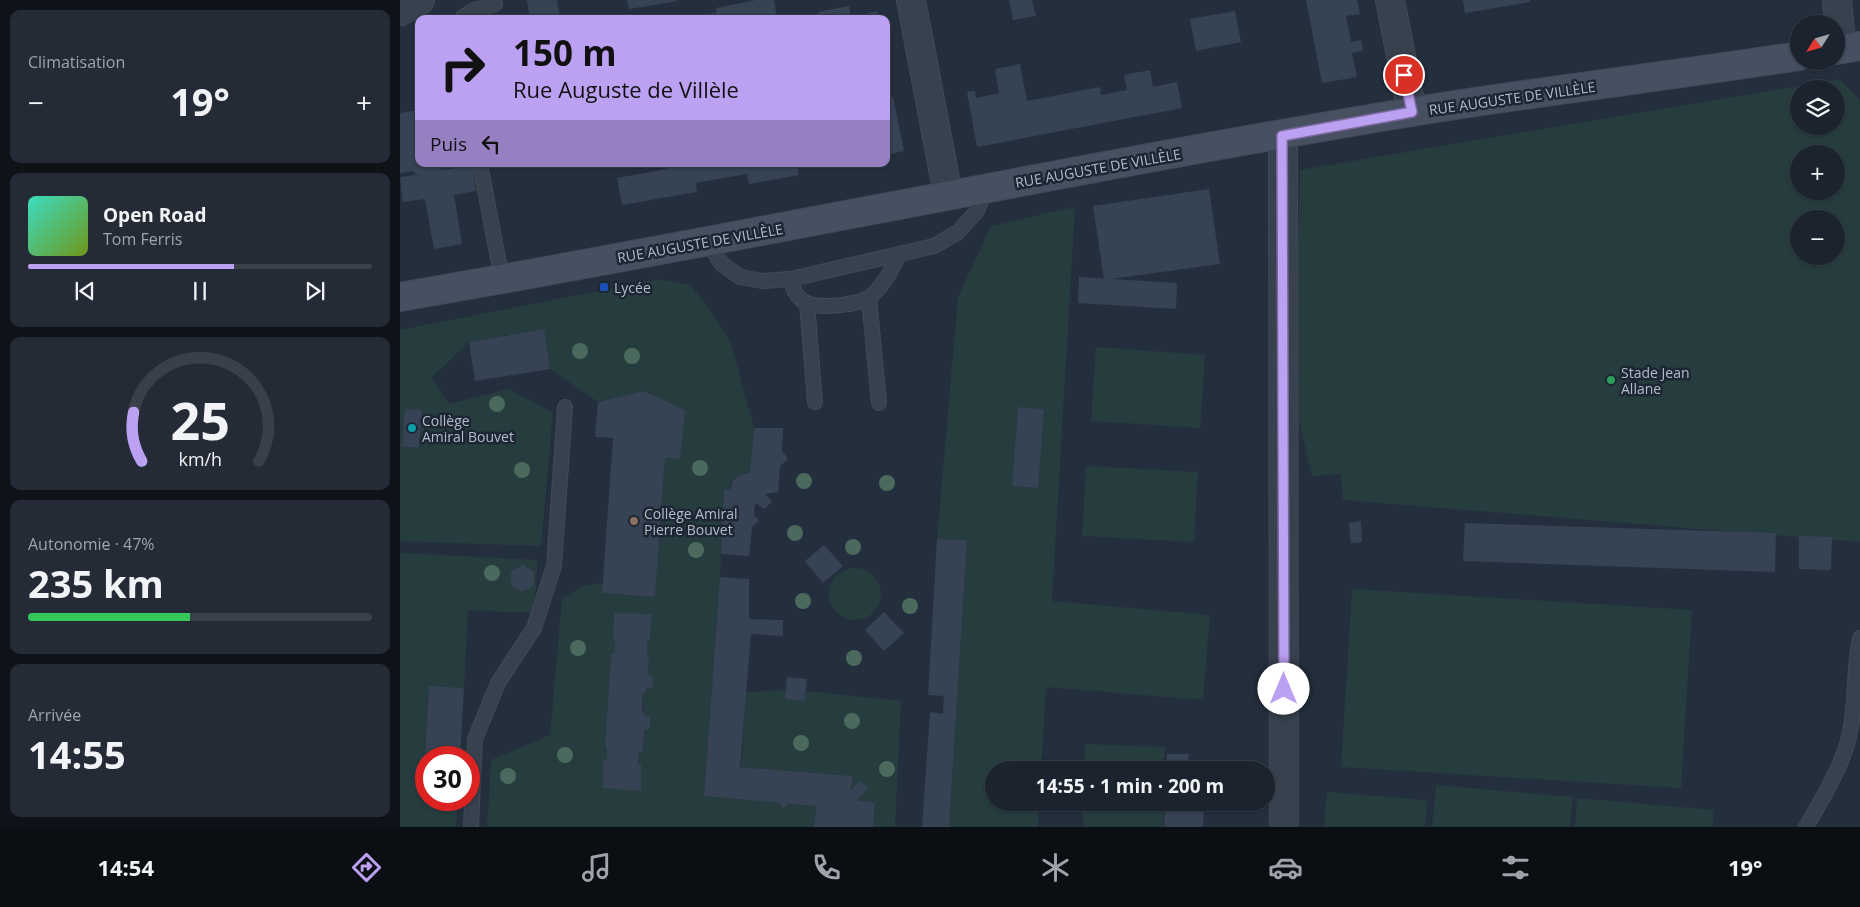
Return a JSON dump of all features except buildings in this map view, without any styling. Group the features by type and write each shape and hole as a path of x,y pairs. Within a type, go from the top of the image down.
{"main road":[{"name":"RUE AUGUSTE DE VILLÈLE","path":"400,297 708,243 948,195 1412,112 1790,57"}],"street":[{"path":"400,11 420,0"},
{"path":"911,0 948,195"},
{"path":"1390,0 1412,112"},
{"path":"1837,0 1846,48"},
{"path":"1282,136 1284,827"}],"lane":[{"path":"466,15 472,11 495,4"},
{"path":"481,167 502,279"},
{"path":"708,243 720,263 740,277 762,281 790,279 934,246 958,232 977,210 986,188"},
{"path":"790,279 793,292 807,304 841,306 869,298 885,282 899,255"},
{"path":"869,298 880,403"},
{"path":"807,304 816,402"},
{"path":"471,827 475,739 498,683 534,628 554,566 565,407"},
{"path":"1806,827 1832,782 1848,740 1855,662 1860,638"}],"green space":[{"name":"Stade Jean Allane","path":"1845,85 1860,100 1860,542 1343,500 1341,474 1312,476 1294,399 1300,170 1790,87 1790,135 1845,135"},
{"path":"1075,207 1052,601 1210,615 1203,700 1046,687 1042,761 985,761 985,811 1039,811 1038,827 949,827 967,540 937,539 958,297 991,226","holes":["1018,407 1044,409 1037,488 1012,486"]},
{"path":"659,279 690,285 708,307 731,343 754,428 750,473 740,475 733,480 731,489 724,490 720,577 704,796 780,803 783,809 788,804 816,806 814,827 487,827 491,760 550,735 562,599 582,586 602,583 602,593 655,597 665,458 680,459 684,410 644,391 598,402 550,369 543,329 469,342 431,378 449,404 509,389 553,413 541,546 400,541 400,330","holes":["405,410 422,410 419,448 402,446","614,614 652,615 650,640 647,641 647,654 649,655 648,675 653,677 653,687 647,688 646,693 643,693 644,715 650,716 650,729 644,729 643,752 639,752 638,765 641,766 640,790 603,788 603,760 607,760 607,747 605,746 611,654 615,652 615,639 613,638"]},
{"path":"1096,347 1205,355 1200,428 1091,421"},
{"path":"1086,466 1198,472 1194,542 1082,536"},
{"path":"400,553 537,560 535,613 468,610 464,688 429,687 426,746 415,746 415,811 457,811 456,827 400,827","holes":["523,564 534,572 534,586 522,592 511,585 511,572"]},
{"path":"850,568 860,568 870,572 877,579 881,594 877,609 870,616 860,620 850,620 840,616 833,609 829,599 829,589 833,579 840,572"},
{"path":"1352,589 1692,610 1681,788 1341,767"},
{"path":"786,690 785,699 805,701 806,691 901,701 895,827 873,827 875,803 857,800 868,788 850,791 853,776 741,767 746,692"},
{"path":"1085,744 1165,747 1164,761 1084,761"},
{"path":"1436,785 1573,797 1570,827 1432,827"},
{"path":"1327,792 1427,800 1425,827 1324,827"},
{"path":"1577,798 1714,810 1713,827 1575,827"},
{"path":"1083,811 1163,811 1163,827 1083,827"}],"place":[{"name":"Lycée","path":"604,287"},
{"name":"Stade Jean Allane","path":"1611,380"},
{"name":"Collège Amiral Bouvet","path":"412,428"},
{"name":"Collège Amiral Pierre Bouvet","path":"634,521"}],"route":[{"path":"1284,689 1282,136 1412,112 1404,75"}]}
